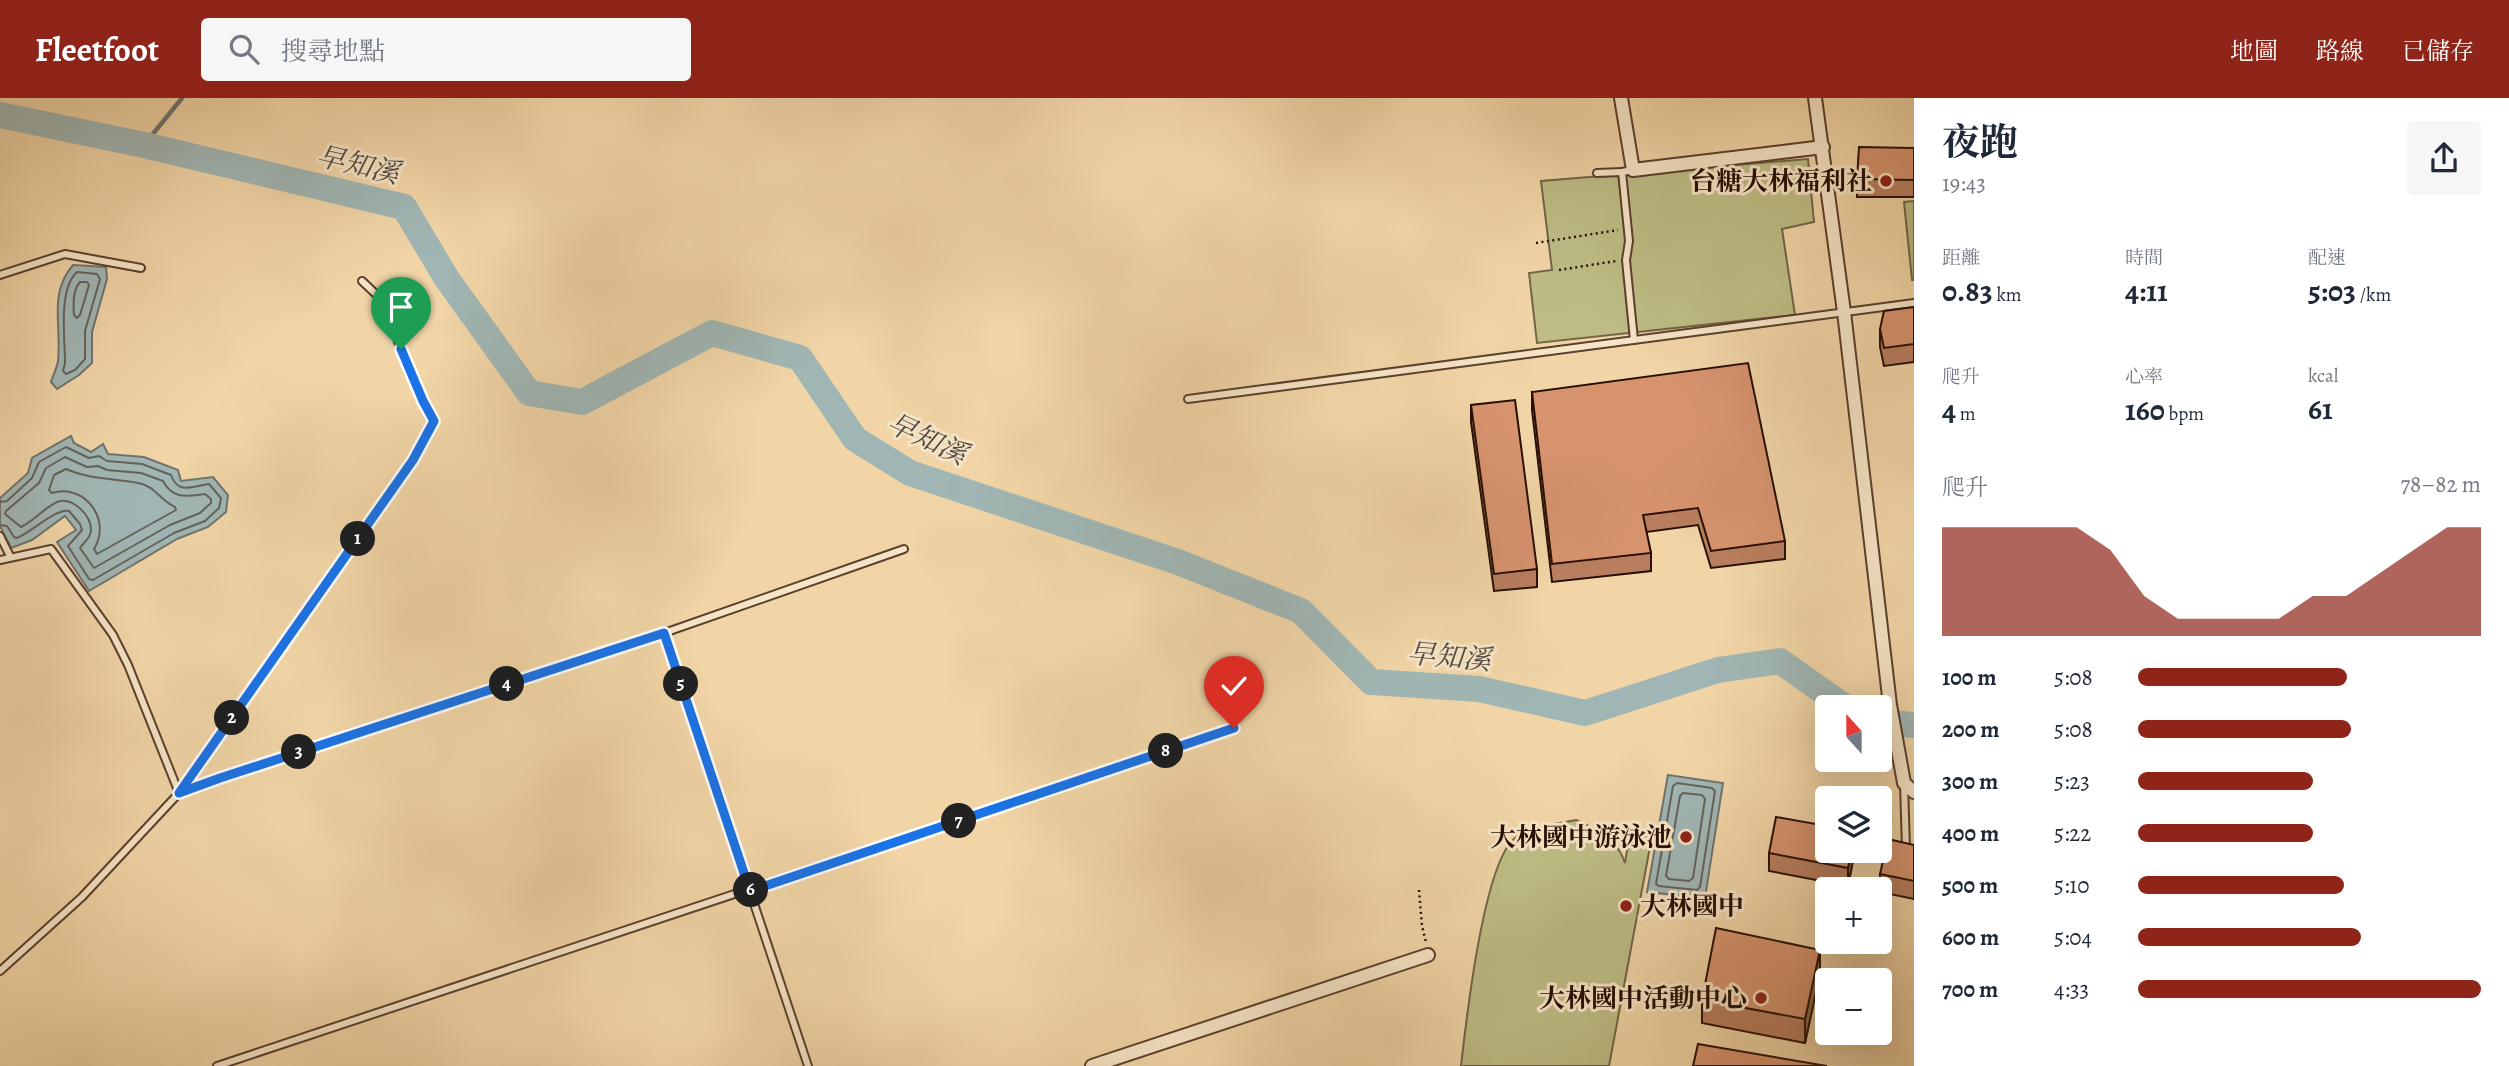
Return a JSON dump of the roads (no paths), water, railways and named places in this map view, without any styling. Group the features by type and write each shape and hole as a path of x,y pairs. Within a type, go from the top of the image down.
{"street":[{"path":"1621,98 1628,171 1824,147"},
{"path":"1815,98 1824,147 1890,705 1904,783 1914,792"},
{"path":"1092,1066 1428,955"}],"lane":[{"path":"1597,173 1628,171 1629,241 1626,260 1634,340"},
{"path":"0,275 65,254 141,268"},
{"path":"0,971 82,897 179,793 413,460 434,421 380,298 362,281"},
{"path":"1188,399 1914,303"},
{"path":"0,537 10,556"},
{"path":"0,560 51,549 113,635 179,793"},
{"path":"179,793 664,633 904,549"},
{"path":"664,633 808,1066"},
{"path":"218,1066 1234,728"},
{"path":"1892,845 1906,849 1904,783"}],"water":[{"path":"73,265 106,267 107,279 92,332 92,363 57,389 51,382 58,361 58,299 65,276"},
{"path":"71,436 74,443 91,452 103,444 108,454 144,457 178,470 181,481 213,477 228,495 226,512 208,527 177,539 89,591 57,542 76,530 65,516 32,540 11,548 0,526 0,498 28,473 32,458"},
{"name":"大林國中游泳池","path":"1668,775 1723,783 1705,898 1647,892"}],"waterway":[{"path":"144,145 182,98"},
{"name":"早知溪","path":"0,115 144,145 404,207 447,279 529,393 582,402 712,333 800,358 855,439 910,473 1178,562 1301,611 1371,682 1479,689 1585,713 1718,670 1780,661 1828,695"},
{"name":"早知溪","path":"1892,723 1914,725"}],"place":[{"name":"台糖大林福利社","path":"1886,181"},
{"name":"大林國中游泳池","path":"1686,837"},
{"name":"大林國中","path":"1626,906"},
{"name":"大林國中活動中心","path":"1761,998"}]}
